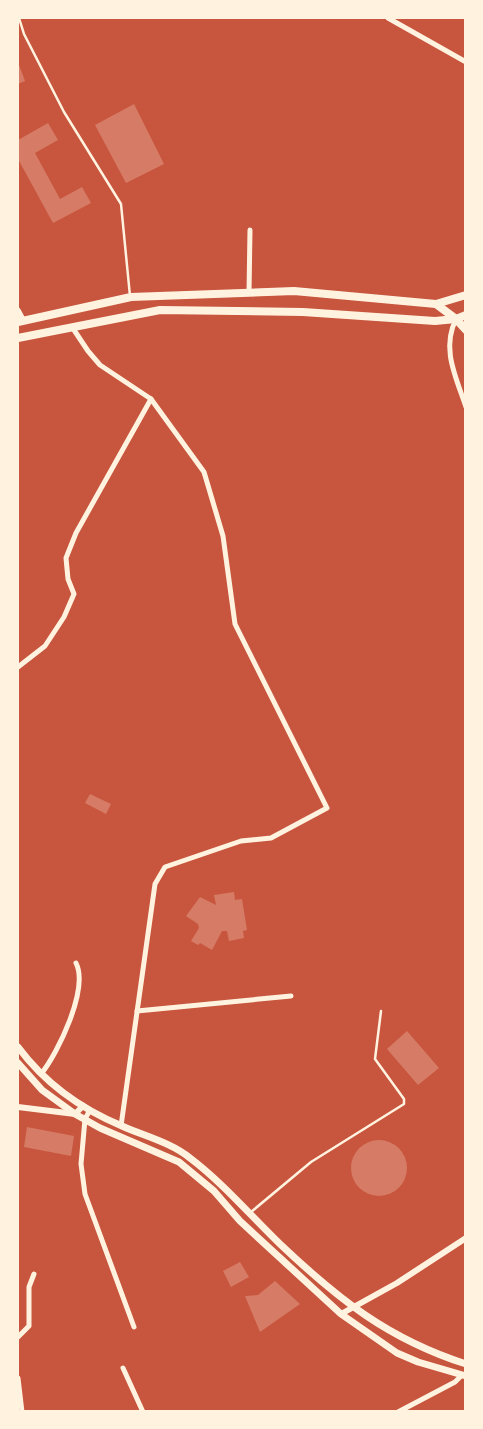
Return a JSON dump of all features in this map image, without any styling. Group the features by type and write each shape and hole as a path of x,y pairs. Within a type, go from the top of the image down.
{"main road":[{"path":"21,321 101,302 131,297 294,291 436,304 464,298"},
{"path":"436,304 456,319 466,330"},
{"path":"18,338 160,310 303,312 435,321 456,319 466,315"},
{"path":"18,1047 40,1074 87,1108 121,1126 172,1146 190,1157 280,1244 372,1321 419,1347 466,1364"},
{"path":"18,1063 42,1090 75,1114 179,1162 214,1191 240,1221 342,1314 397,1353 418,1362 464,1375"}],"street":[{"path":"388,18 466,62"},
{"path":"249,293 250,230"},
{"path":"18,310 21,321"},
{"path":"456,319 448,342 450,358 466,407"},
{"path":"72,326 88,352 100,365 151,400 204,472 223,536 235,624 327,808 271,838 241,841 165,867 155,884 121,1126"},
{"path":"18,667 45,646 64,617 74,594 68,579 66,558 76,533 151,400"},
{"path":"40,1074 55,1052 76,1000 80,977 76,963"},
{"path":"137,1011 291,996"},
{"path":"18,1107 75,1114 87,1108"},
{"path":"87,1108 80,1164 86,1194 134,1327"},
{"path":"342,1314 397,1283 466,1238"},
{"path":"18,1337 29,1326 29,1287 34,1274"},
{"path":"123,1368 143,1412"},
{"path":"398,1412 455,1382 464,1375"},
{"path":"18,1378 22,1412"}],"lane":[{"path":"19,18 24,34 64,112 122,204 131,297"},
{"path":"250,1213 311,1162 404,1104 404,1099 376,1058 381,1011"}],"building":[{"path":"18,62 25,81 18,84"},
{"path":"134,104 164,164 126,183 95,125"},
{"path":"48,123 58,140 35,153 60,199 82,187 91,203 53,223 18,159 18,140"},
{"path":"90,794 111,804 106,814 85,803"},
{"path":"234,892 235,900 242,899 247,930 243,931 244,938 229,941 227,931 222,931 212,950 200,943 198,945 191,941 199,928 198,924 186,916 200,897 216,905 214,895"},
{"path":"407,1031 439,1068 418,1085 387,1049"},
{"path":"27,1127 74,1136 71,1156 24,1147"},
{"path":"373,1140 385,1140 395,1144 403,1152 407,1168 403,1184 395,1192 385,1196 373,1196 363,1192 355,1184 351,1174 351,1162 355,1152 363,1144"},
{"path":"240,1262 249,1277 231,1287 223,1271"},
{"path":"275,1281 300,1304 260,1332 245,1296 258,1295"}]}
